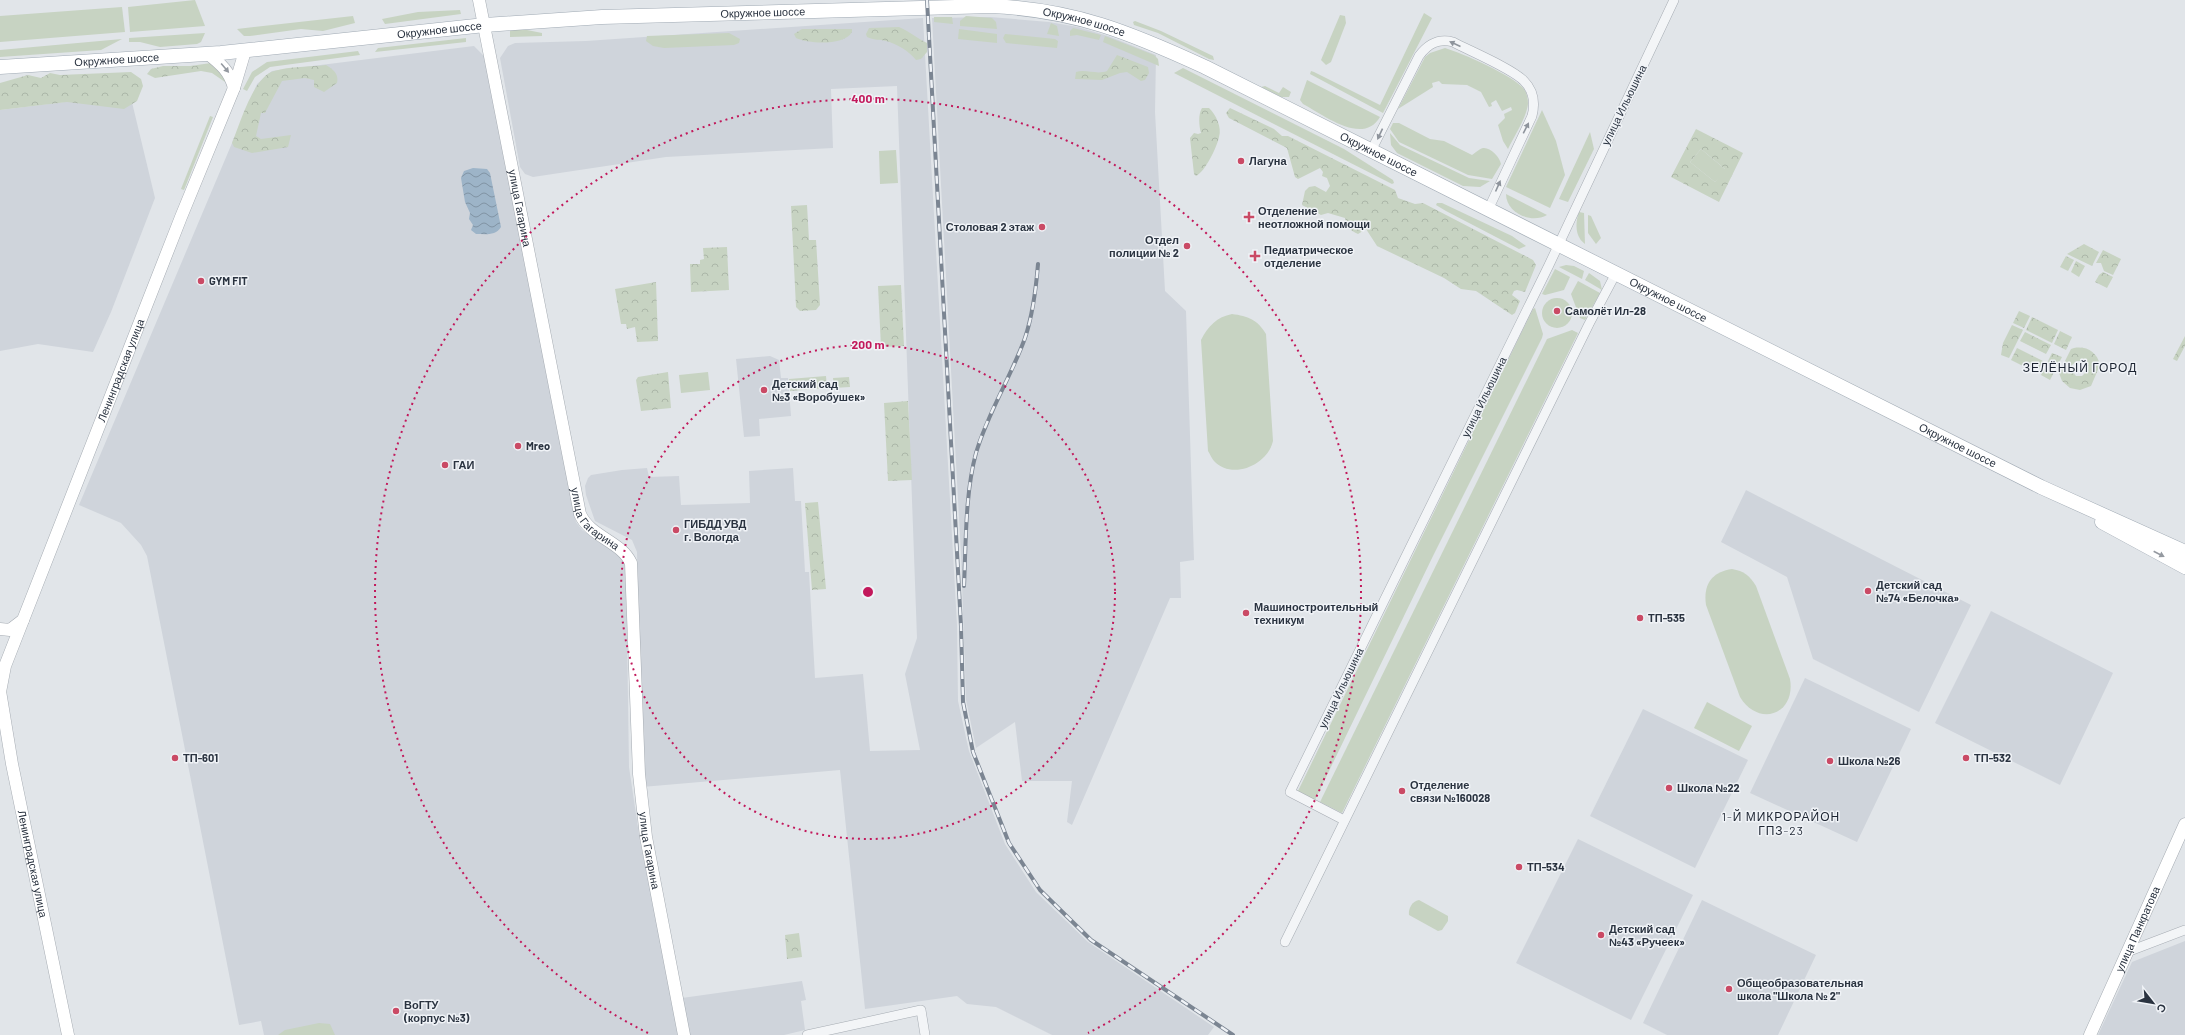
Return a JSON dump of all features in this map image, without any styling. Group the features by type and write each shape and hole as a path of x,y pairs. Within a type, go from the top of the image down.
{"main road":[{"name":"улица Гагарина","path":"479,0 580,514 590,529 624,553 631,563 639,774 646,837 684,1035"},
{"name":"Окружное шоссе","path":"0,67 245,51 485,25 602,17 991,6 1051,12 1105,25 1147,40 1205,67 1615,275 2041,487 2185,552"},
{"name":"Ленинградская улица","path":"68,1035 4,738 0,692 5,666 181,217 234,88 245,51"},
{"path":"208,54 227,70 232,78 234,88"},
{"name":"Окружное шоссе","path":"2041,487 2133,540 2185,567"},
{"path":"0,630 10,630 17,627 24,619"},
{"name":"улица Панкратова","path":"2090,1035 2185,824"}],"street":[{"name":"улица Ильюшина","path":"1344,820 1290,792 1558,246 1674,0"},
{"path":"1371,151 1423,50 1434,42 1446,40 1452,42 1518,76 1529,87 1534,101 1532,116 1488,210"},
{"path":"1285,942 1589,324 1615,275"},
{"path":"2127,952 2185,930"},
{"path":"808,1035 921,1010 925,1035"}],"shaded area":[{"path":"990,17 1049,22 1078,27 1108,36 1156,55 1155,112 1165,291 1186,311 1194,560 1180,562 1181,598 1170,598 1072,825 1067,822 1072,781 1022,781 1015,722 976,748 966,700 961,555 932,18"},
{"path":"923,18 957,625 958,701 969,751 1005,844 1036,892 1088,942 1214,1027 1208,1035 1052,1035 996,1007 967,1004 957,996 865,1009 840,770 642,787 637,552 632,540 595,521 586,495 585,486 591,475 622,470 647,468 649,477 679,476 681,505 750,503 749,471 793,468 795,501 801,501 805,572 809,572 815,678 863,674 870,751 920,750 905,674 917,638 897,86 831,89 833,148 666,157 533,177 525,174 520,167 500,58 508,46 515,43 586,41"},
{"path":"474,46 485,57 576,522 582,530 620,556 626,566 629,767 640,841 673,1000 678,1035 264,1035 261,1021 239,1025 147,556 141,545 121,523 79,505 257,84 272,71"},
{"path":"130,94 155,198 111,312 93,352 38,344 0,351 0,110"},
{"name":"Детский сад №3 «Воробушек»","path":"770,356 779,360 781,378 788,378 791,416 759,419 760,436 744,437 736,359"},
{"name":"Детский сад №74 «Белочка»","path":"1746,490 1971,605 1919,712 1813,659 1787,577 1721,542"},
{"path":"1991,611 2113,673 2060,785 1935,723"},
{"name":"Школа №26","path":"1805,678 1911,729 1857,842 1750,793"},
{"name":"Школа №22","path":"1643,709 1748,760 1695,868 1590,816"},
{"name":"Детский сад №43 «Ручеек»","path":"1578,839 1693,895 1631,1020 1516,963"},
{"name":"Общеобразовательная школа \"Школа № 2\"","path":"1702,900 1816,955 1778,1035 1667,1035 1643,1023"},
{"path":"2185,941 2185,1035 2098,1035 2132,962"},
{"path":"802,981 806,1000 801,1001 805,1030 784,1035 688,1035 682,998"}],"green space":[{"path":"195,0 205,26 130,32 128,7"},
{"path":"122,7 125,32 0,42 0,16"},
{"path":"460,10 461,14 385,24 382,19 418,12"},
{"path":"1424,13 1432,18 1383,113 1310,74 1311,71 1314,72 1380,105"},
{"path":"1340,15 1345,16 1346,23 1331,62 1326,65 1321,60"},
{"path":"353,16 355,23 323,31 301,29 244,36 237,29"},
{"path":"966,16 992,18 996,22 997,29 960,26 960,21"},
{"path":"934,17 952,17 953,24 934,22"},
{"path":"1135,21 1161,31 1213,56 1214,60 1209,59 1158,33 1134,25 1133,22"},
{"path":"1051,23 1057,26 1059,36 1047,34"},
{"path":"899,27 927,43 927,52 921,59 916,60 898,46 886,41 867,37 866,34 869,28"},
{"path":"1073,28 1101,35 1099,40 1077,35 1070,36 1070,31"},
{"path":"522,29 542,33 542,36 510,37 510,30"},
{"path":"802,29 852,29 852,32 848,37 834,42 809,42 796,38 794,34"},
{"path":"959,29 997,34 997,43 958,39"},
{"path":"205,33 201,42 197,44 160,47 140,42 129,42 129,38"},
{"path":"729,33 740,39 739,43 734,45 664,48 653,46 646,41 647,36"},
{"path":"1005,34 1055,39 1058,41 1057,48 1006,43 1003,38"},
{"path":"1105,36 1154,55 1158,59 1159,66 1103,42"},
{"path":"466,38 466,42 375,52 378,48"},
{"path":"122,39 101,50 0,57 0,50"},
{"path":"1445,48 1475,60 1499,72 1510,78 1524,89 1528,100 1527,110 1508,149 1503,141 1498,125 1505,118 1504,114 1512,110 1511,107 1502,111 1496,100 1491,103 1492,106 1489,107 1481,92 1467,85 1442,84 1439,81 1432,83 1433,87 1398,109 1425,57 1430,53"},
{"path":"358,51 360,55 270,67 255,77 247,91 243,89 252,72 267,62"},
{"path":"1117,55 1148,67 1149,73 1145,80 1141,81 1127,72 1102,80 1075,79 1076,72 1080,71 1107,71"},
{"path":"211,63 224,75 225,82 212,73 201,71 201,68 190,66"},
{"path":"326,65 335,72 337,83 324,92 314,87 314,80 305,78 282,81 265,113 261,113 256,136 261,139 291,135 288,147 252,153 234,147 232,143 243,113 254,91 266,75 274,71 287,68"},
{"path":"163,66 198,66 201,68 201,71 155,78 147,74 151,69"},
{"path":"1183,68 1344,149 1393,180 1394,183 1392,184 1174,73"},
{"path":"131,72 141,79 143,86 137,101 124,109 67,102 0,110 0,83 28,75 41,78 50,73 60,75"},
{"path":"1307,80 1380,117 1373,125 1364,129 1354,129 1332,121 1303,104 1300,100"},
{"path":"1265,86 1279,93 1283,87 1291,92 1289,97 1281,97 1261,87"},
{"path":"1202,108 1209,108 1214,114 1218,121 1220,133 1216,147 1210,159 1203,170 1196,176 1194,174 1190,138 1194,133 1201,133 1199,120"},
{"path":"1230,108 1274,129 1282,136 1288,136 1395,190 1398,198 1415,204 1423,203 1533,260 1536,265 1525,292 1517,290 1514,291 1512,295 1520,301 1515,313 1512,315 1476,291 1461,289 1444,278 1377,246 1366,229 1358,234 1350,230 1345,218 1328,213 1321,215 1302,205 1305,191 1309,187 1315,186 1326,192 1330,186 1327,178 1322,176 1323,172 1320,168 1298,179 1295,177 1287,148 1229,118 1226,113"},
{"path":"1542,110 1556,141 1565,175 1550,208 1506,187"},
{"path":"210,116 213,117 184,190 181,189"},
{"path":"1393,123 1399,123 1430,139 1444,141 1472,155 1483,148 1489,149 1497,156 1501,164 1492,179 1468,175 1399,142 1390,129"},
{"path":"1696,129 1743,153 1719,202 1671,177","holes":["1701,149 1725,169 1715,182 1690,162"]},
{"path":"1590,132 1594,149 1568,202 1559,199"},
{"path":"1390,133 1400,145 1469,178 1490,181 1480,187 1463,186 1397,153 1391,145"},
{"path":"1701,149 1726,170 1715,182 1690,162"},
{"path":"896,150 898,183 880,184 879,151"},
{"path":"1506,194 1547,215 1534,218 1520,215 1510,207"},
{"path":"1437,203 1442,203 1512,236 1526,246 1519,249 1446,211 1436,205"},
{"path":"807,205 809,240 816,240 820,305 816,310 800,311 796,307 791,206"},
{"path":"1579,212 1584,213 1585,244 1579,238 1577,230"},
{"path":"1588,215 1591,216 1601,238 1596,244 1588,233"},
{"path":"2084,244 2099,252 2092,266 2067,254"},
{"path":"727,247 729,290 691,292 690,264 700,264 700,260 704,259 703,248"},
{"path":"2103,250 2121,259 2113,275 2104,271 2101,263 2096,263"},
{"path":"2066,256 2074,260 2068,271 2060,267"},
{"path":"2076,261 2085,266 2079,277 2071,272"},
{"path":"1566,265 1574,266 1584,271 1582,279 1559,267"},
{"path":"1555,269 1570,277 1564,290 1545,295 1542,294"},
{"path":"2103,272 2113,277 2107,288 2095,282 2099,275"},
{"path":"1589,273 1600,281 1602,290 1585,280"},
{"path":"1578,281 1600,293 1585,320 1580,318 1571,294"},
{"path":"656,282 658,341 637,342 635,327 627,329 626,324 621,324 615,289"},
{"path":"901,285 904,346 881,347 878,286"},
{"path":"1557,298 1568,302 1572,313 1568,324 1557,328 1546,324 1542,313 1546,302"},
{"path":"1535,308 1543,334 1542,338 1433,556 1315,800 1298,791 1533,309"},
{"path":"2019,311 2030,316 2024,328 2013,323"},
{"path":"1232,314 1243,316 1256,322 1266,334 1273,441 1270,449 1264,457 1257,463 1240,470 1231,470 1222,467 1214,461 1208,451 1201,340 1207,330 1217,320"},
{"path":"2032,317 2058,330 2052,343 2026,330"},
{"path":"2012,325 2023,330 2009,358 2001,355 2003,343"},
{"path":"1572,330 1578,333 1342,813 1320,802 1547,339"},
{"path":"2060,331 2072,337 2066,350 2054,344"},
{"path":"2025,332 2051,345 2046,354 2020,341"},
{"path":"2185,336 2185,346 2177,361 2173,359"},
{"path":"2017,348 2043,361 2037,373 2011,360"},
{"path":"2071,349 2087,349 2094,353 2099,360 2100,365 2091,386 2080,390 2070,388 2062,381 2059,373","holes":["2077,361 2083,361 2087,366 2086,372 2082,376 2076,376 2072,371 2072,365"]},
{"path":"2052,353 2062,357 2050,380 2041,375"},
{"path":"668,372 671,408 641,411 636,380 638,377"},
{"path":"708,372 710,390 681,393 679,375"},
{"path":"826,376 827,388 790,391 789,379"},
{"path":"849,377 850,387 834,388 833,378"},
{"path":"908,401 912,480 888,481 884,403"},
{"path":"818,502 826,589 812,590 805,503"},
{"path":"1732,569 1746,574 1756,586 1790,679 1790,691 1787,701 1782,708 1774,713 1766,714 1757,712 1748,707 1740,697 1706,605 1706,591 1710,580 1719,573"},
{"path":"1707,702 1752,726 1739,751 1694,728"},
{"path":"1419,900 1448,916 1448,921 1442,930 1438,931 1409,915 1411,906 1414,902"},
{"path":"799,933 802,957 787,959 785,935"},
{"path":"319,1023 330,1024 335,1035 278,1035 285,1030"}],"water":[{"path":"473,168 487,169 490,173 501,227 493,233 476,234 471,230 473,225 469,219 470,213 465,202 461,178 464,171"}],"railway":[{"path":"927,0 961,626 963,702 973,752 1009,843 1040,890 1091,940 1233,1035"},
{"path":"964,586 968,502 972,469 987,423 1025,338 1034,301 1038,264"}],"place":[{"name":"Лагуна","path":"1241,161"},
{"name":"Отделение неотложной помощи","path":"1249,217"},
{"name":"Столовая 2 этаж","path":"1042,227"},
{"name":"Отдел полиции № 2","path":"1187,246"},
{"name":"Педиатрическое отделение","path":"1255,256"},
{"name":"GYM FIT","path":"201,281"},
{"name":"Самолёт Ил-28","path":"1557,311"},
{"name":"Детский сад №3 «Воробушек»","path":"764,390"},
{"name":"Mreo","path":"518,446"},
{"name":"ГАИ","path":"445,465"},
{"name":"ГИБДД УВД г. Вологда","path":"676,530"},
{"name":"Детский сад №74 «Белочка»","path":"1868,591"},
{"name":"Машиностроительный техникум","path":"1246,613"},
{"name":"ТП-535","path":"1640,618"},
{"name":"ТП-601","path":"175,758"},
{"name":"ТП-532","path":"1966,758"},
{"name":"Школа №26","path":"1830,761"},
{"name":"Школа №22","path":"1669,788"},
{"name":"Отделение связи №160028","path":"1402,791"},
{"name":"ТП-534","path":"1519,867"},
{"name":"Детский сад №43 «Ручеек»","path":"1601,935"},
{"name":"Общеобразовательная школа \"Школа № 2\"","path":"1729,989"},
{"name":"ВоГТУ (корпус №3)","path":"396,1011"}],"district":[{"name":"ЗЕЛЁНЫЙ ГОРОД","path":"2080,368"},
{"name":"1-Й МИКРОРАЙОН ГПЗ-23","path":"1781,824"}]}
